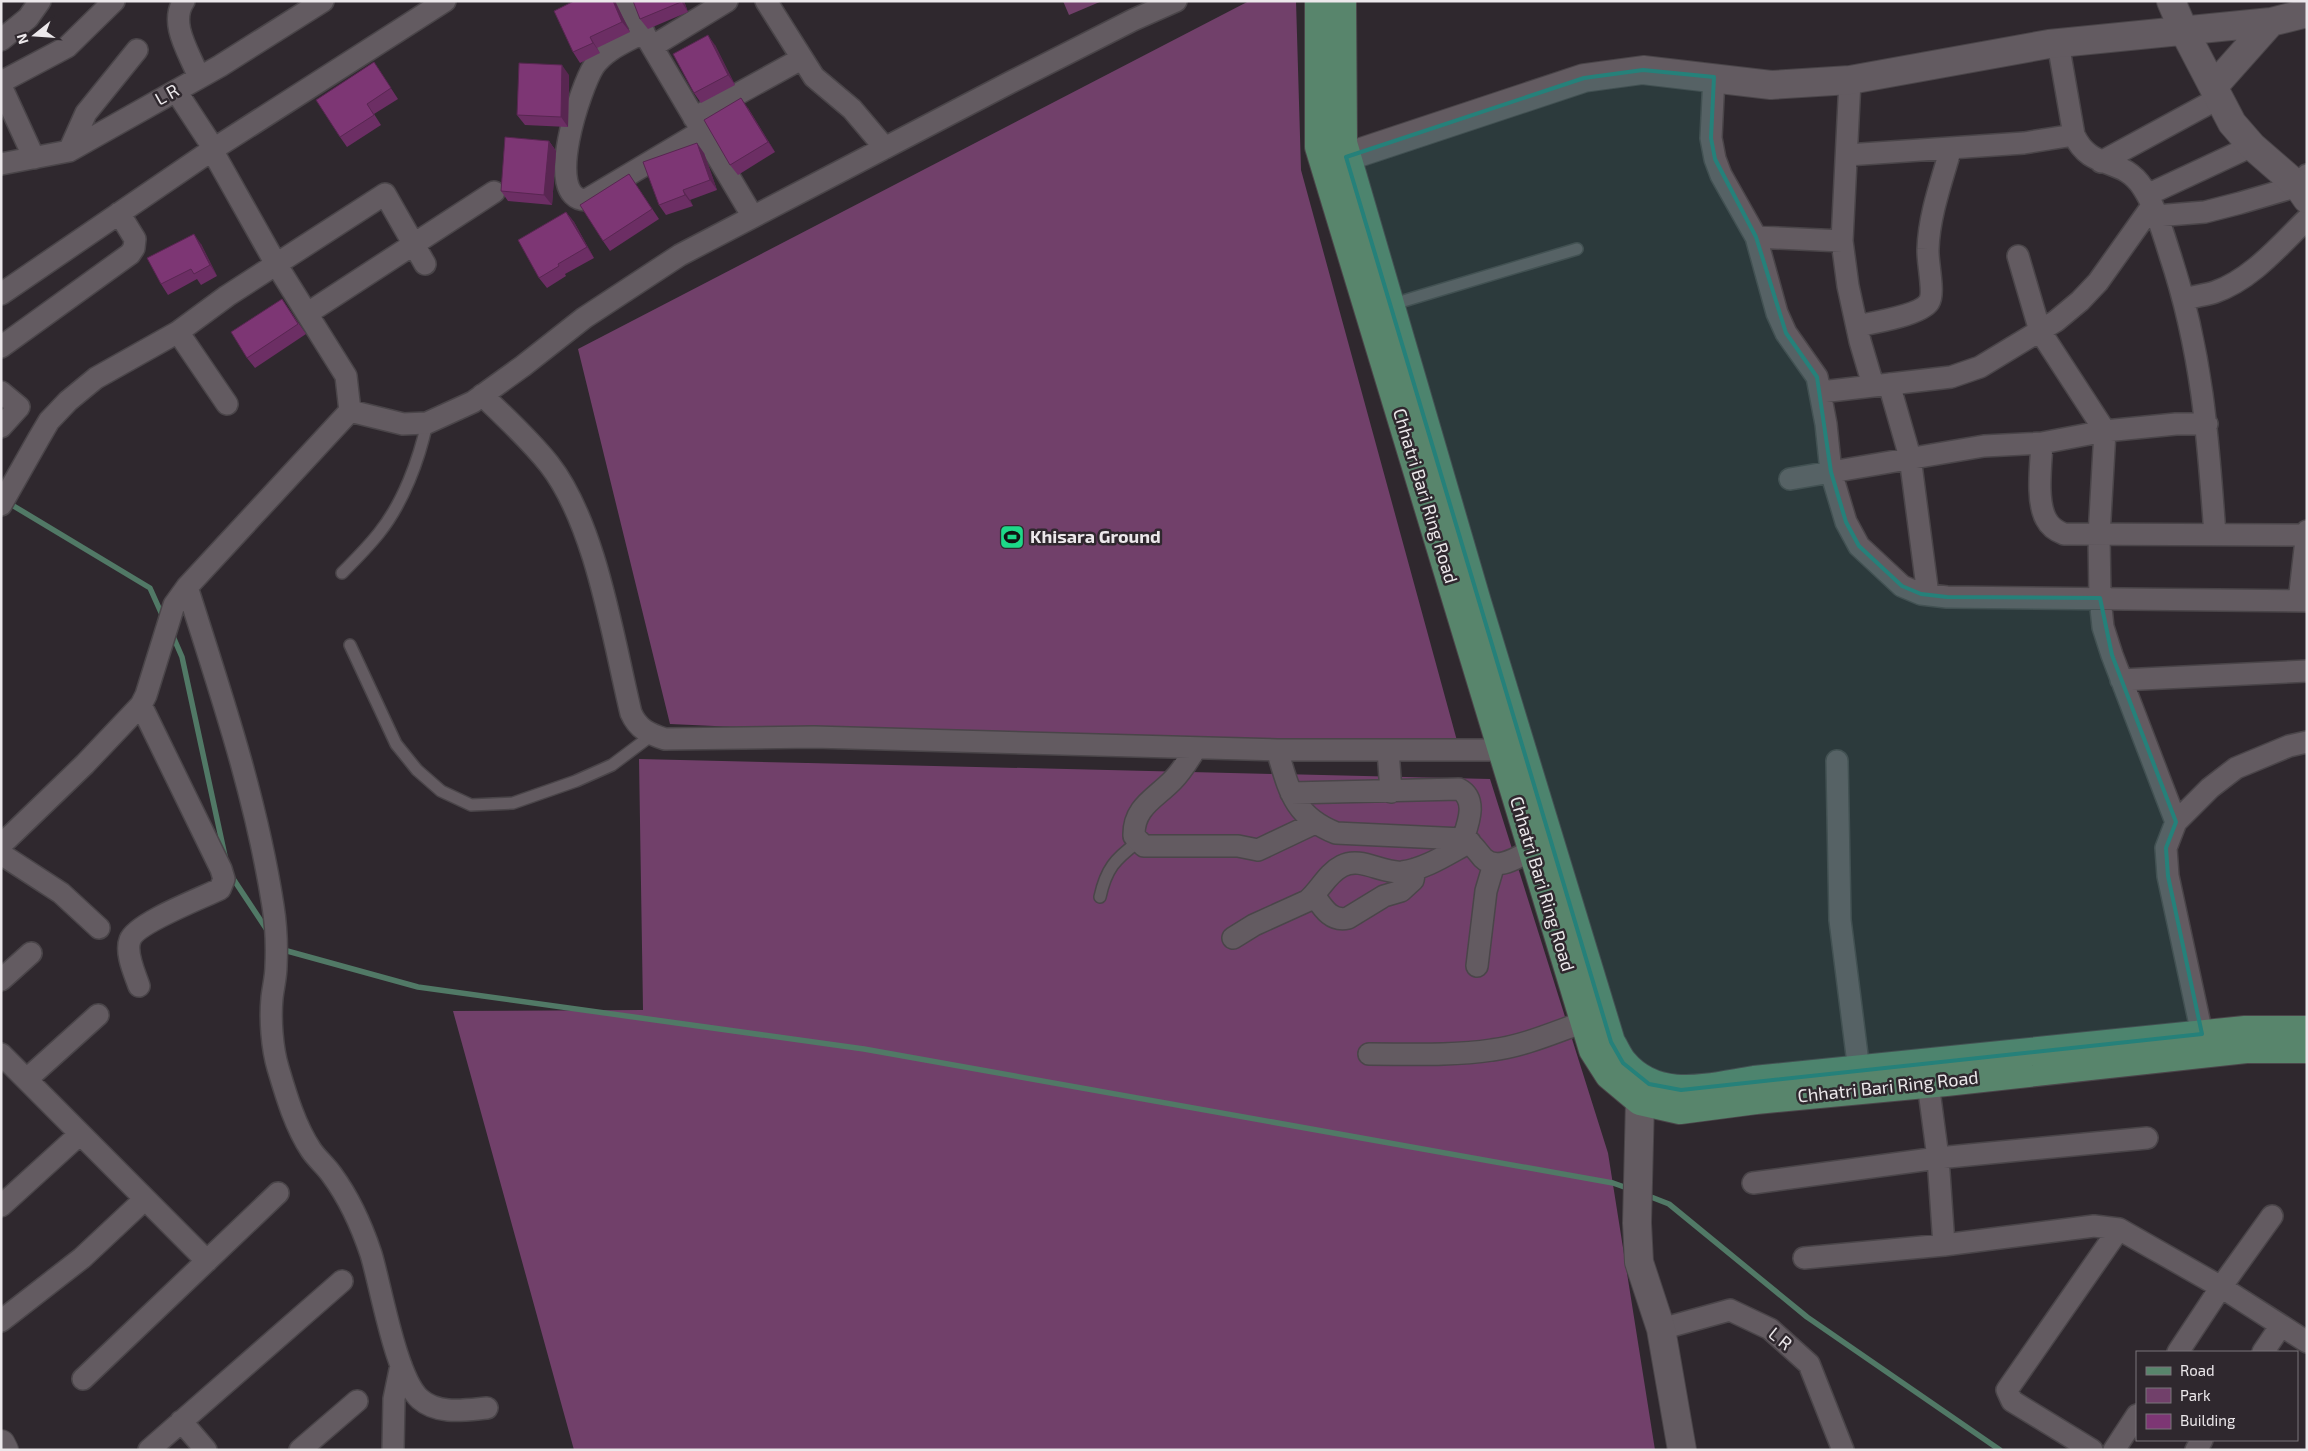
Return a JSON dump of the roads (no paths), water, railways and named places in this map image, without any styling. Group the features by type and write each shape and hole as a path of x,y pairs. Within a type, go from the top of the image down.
{"main road":[{"name":"Chhatri Bari Ring Road","path":"1319,1 1319,146 1584,1022 1593,1050 1608,1076 1640,1102 1680,1110 1756,1100 2246,1049 2307,1049"},
{"name":"Chhatri Bari Ring Road","path":"1342,1 1343,143 1346,157 1477,602 1602,1013 1611,1042 1623,1063 1649,1084 1681,1090 1754,1080 2202,1034 2245,1030 2307,1030"}],"street":[{"path":"1,40 28,18 40,1"},
{"path":"1,82 67,46 114,1"},
{"path":"184,1 179,8 180,30 199,78"},
{"name":"L R","path":"1,164 69,151 199,78 323,1"},
{"path":"1,294 213,149 445,1"},
{"path":"625,1 753,217"},
{"path":"727,1 648,39 607,52 595,65 587,79 568,140 566,170 571,190 576,197 586,200 698,124 801,59"},
{"path":"766,1 814,77 852,109 885,148"},
{"path":"350,411 404,424 426,423 473,402 584,318 680,255 1133,20 1176,1"},
{"path":"2171,1 2183,29 2232,123 2252,146 2304,187"},
{"path":"1346,157 1584,78 1643,70 1771,85 1850,80 2058,43 2183,29 2291,13"},
{"path":"2101,162 2216,92 2291,13"},
{"path":"2058,43 2074,135 2084,152 2101,162 2119,166 2130,172 2152,206 2185,299 2198,356 2207,424 2215,535"},
{"path":"69,151 86,113 137,50"},
{"path":"1714,77 1711,138 1715,159 1721,175 1756,236 1777,313 1786,333 1811,366 1820,392 1831,472 1846,522 1858,546 1902,586 1928,595 1947,597 2303,601 2306,534 2099,536 2064,534 2052,529 2046,519 2040,494 2042,443"},
{"path":"1850,80 1842,241 1848,286 1857,326 1910,457 1928,595"},
{"path":"1,86 34,158"},
{"path":"1,845 141,705 146,695 174,605 186,587 350,411 346,376 276,264 213,149 176,91"},
{"path":"1847,156 2024,144 2074,135"},
{"path":"1820,392 1951,377 1980,367 2040,331 2080,301 2098,282 2152,206 2252,146"},
{"path":"1857,326 1912,312 1924,307 1929,302 1931,295 1928,267 1929,232 1951,148"},
{"path":"2152,206 2205,212 2304,187"},
{"path":"308,313 494,192"},
{"path":"5,496 49,421 68,401 96,378 178,332 276,264 385,194 425,264"},
{"path":"1,347 130,254 134,248 135,239 119,213"},
{"path":"2185,299 2215,292 2235,283 2254,269 2307,218"},
{"path":"1756,236 1842,241"},
{"path":"2018,256 2040,331 2105,431 2099,536 2100,598 2104,627 2121,680 2176,822"},
{"path":"178,332 227,404"},
{"path":"1,392 19,407 1,427"},
{"path":"482,395 527,438 549,464 566,491 579,520 600,579 631,713 635,722 652,735 665,739 814,737 1277,750 1502,750"},
{"path":"1790,479 1910,457 1984,446 2042,443 2105,431 2176,424 2207,424"},
{"path":"186,587 233,734 249,793 273,905 276,968 272,1002 273,1031 280,1074 292,1111 311,1149 332,1174 348,1200 370,1253 401,1365 410,1385 420,1399 438,1408 456,1411 487,1408"},
{"path":"2121,680 2307,671"},
{"path":"139,986 129,945 133,934 188,902 220,888 224,880 221,869 141,705"},
{"path":"2202,1034 2168,876 2166,848 2176,822 2210,788 2236,768 2289,746 2307,742"},
{"path":"1196,748 1178,775 1148,800 1138,813 1134,826 1134,836 1138,842 1151,847 1238,846 1258,850 1315,823"},
{"path":"1277,750 1290,793 1298,807 1315,823 1336,833 1466,841 1484,858 1494,864 1506,862 1532,850"},
{"path":"1388,750 1391,792"},
{"path":"1837,761 1840,920 1859,1070"},
{"path":"1290,793 1391,792 1450,788 1464,792 1469,801 1470,811 1466,841"},
{"path":"1233,938 1254,925 1297,906 1314,896 1328,876 1343,865 1352,863 1363,864 1386,872 1415,869 1466,841"},
{"path":"1,854 61,893 99,928"},
{"path":"1477,966 1486,891 1494,864"},
{"path":"1314,896 1332,917 1337,919 1348,918 1384,896 1401,891 1413,880 1415,869"},
{"path":"1,980 31,953"},
{"path":"27,1079 98,1015"},
{"path":"1369,1054 1450,1054 1494,1050 1524,1043 1584,1022"},
{"path":"1,1054 207,1261"},
{"path":"1928,1083 1938,1158 1944,1244"},
{"path":"1640,1102 1637,1223 1639,1262 1661,1329 1682,1450"},
{"path":"1,1206 80,1134"},
{"path":"1753,1183 1938,1158 2147,1138"},
{"path":"83,1379 278,1193"},
{"path":"1,1320 82,1258 145,1199"},
{"path":"2179,1351 2221,1286 2272,1216"},
{"path":"1804,1258 2094,1226 2119,1229 2221,1286 2280,1327 2307,1342"},
{"path":"2092,1450 2012,1401 2007,1390 2119,1229"},
{"path":"149,1450 342,1281"},
{"name":"L R","path":"1661,1329 1730,1310 1770,1329 1810,1364 1844,1450"},
{"path":"2263,1351 2280,1327"},
{"path":"393,1450 394,1399 401,1365"},
{"path":"300,1450 357,1401"},
{"path":"2114,1450 2136,1416"},
{"path":"181,1421 206,1450"},
{"path":"1,1444 4,1450"}],"lane":[{"path":"1390,305 1577,249"},
{"path":"342,573 380,532 402,495 422,443 426,423"},
{"path":"350,645 396,744 417,770 440,791 471,804 513,803 576,781 612,766 652,735"},
{"path":"1100,897 1107,872 1124,852 1138,842"}],"waterway":[{"path":"7,502 150,588 163,617"},
{"path":"172,634 182,657 225,856"},
{"path":"230,874 269,933"},
{"path":"280,949 418,987 864,1049 1613,1183 1630,1189"},
{"path":"1646,1195 1669,1204 1807,1317 2000,1450"}],"place":[{"name":"Khisara Ground","path":"1012,537"}]}
